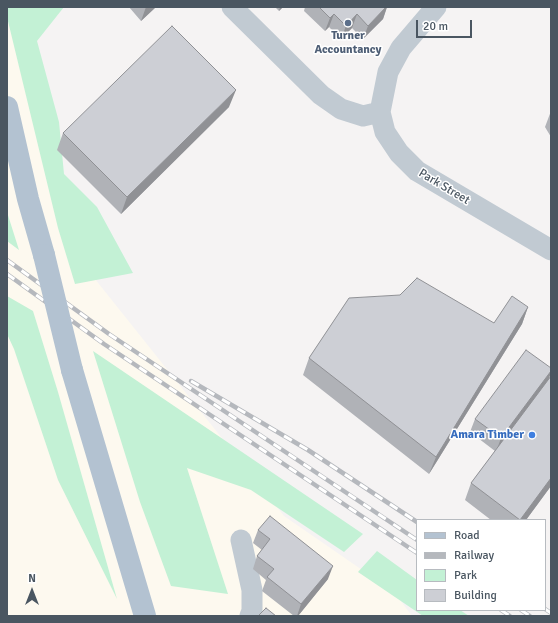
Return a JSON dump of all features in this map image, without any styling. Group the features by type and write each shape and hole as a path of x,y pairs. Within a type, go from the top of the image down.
{"main road":[{"path":"7,107 28,199 44,255 72,370 145,616"}],"street":[{"path":"232,7 321,96 341,109 363,116 380,112 388,72 402,48 436,7"},
{"name":"Park Street","path":"380,112 385,132 399,153 417,170 551,250"},
{"path":"241,540 257,610"}],"shaded area":[{"path":"7,7 91,274 284,516 394,592 412,616 7,616"}],"green space":[{"path":"7,7 64,7 37,41 59,122 64,174 97,207 133,273 75,284 58,228 7,17"},
{"path":"7,212 19,250 7,241"},
{"path":"7,296 33,311 58,392 117,599 58,480 14,349 7,334"},
{"path":"93,351 363,534 344,552 251,490 187,468 228,594 171,586 140,502"},
{"path":"377,551 416,579 416,611 462,611 469,616 423,616 358,572"}],"building":[{"path":"319,7 386,7 368,26 357,14 346,26 334,14 330,18"},
{"path":"172,26 236,90 127,197 63,133"},
{"path":"417,278 494,323 512,296 528,307 436,457 309,358 349,298 400,295"},
{"path":"526,350 551,368 551,371 501,438 475,419"},
{"name":"Amara Timber","path":"551,376 551,478 521,519 519,519 471,483"},
{"path":"270,516 333,566 301,604 267,577 274,569 257,556 270,539 258,530"},
{"path":"266,608 276,616 258,616"}],"railway":[{"path":"7,260 109,334 416,539"},
{"path":"7,274 104,344 416,552"},
{"path":"191,381 308,450 416,521"},
{"path":"546,610 551,613"},
{"path":"502,611 510,616"},
{"path":"522,611 530,616"}],"place":[{"name":"Turner Accountancy","path":"348,23"},
{"name":"Amara Timber","path":"532,435"}]}
